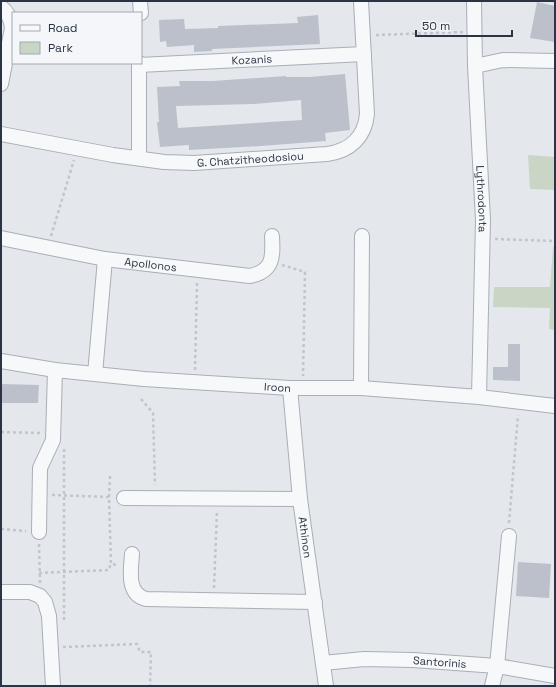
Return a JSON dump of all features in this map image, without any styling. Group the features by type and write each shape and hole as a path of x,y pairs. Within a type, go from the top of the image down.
{"street":[{"path":"140,1 141,12"},
{"name":"G. Chatzitheodosiou","path":"1,134 164,162 194,163 327,154 344,150 356,141 366,124 367,114 361,1"},
{"name":"Lythrodonta","path":"474,1 475,66 483,220 479,397"},
{"path":"1,7 8,14 12,28 1,84"},
{"name":"Kozanis","path":"142,64 364,54"},
{"path":"475,66 503,60 555,61"},
{"path":"139,64 139,158"},
{"path":"271,261 272,236"},
{"path":"361,388 362,236"},
{"name":"Apollonos","path":"1,238 105,259 250,276 258,275 265,270 271,261"},
{"path":"95,374 105,259"},
{"name":"Iroon","path":"1,361 55,370 95,374 296,388 361,388 479,397 555,406"},
{"path":"39,532 40,468 53,440 55,370"},
{"name":"Athinon","path":"296,388 300,499 326,686"},
{"path":"124,498 300,499"},
{"path":"492,686 497,666 509,536"},
{"path":"132,560 133,588 137,595 150,600 315,602"},
{"path":"1,592 30,592 40,596 47,606 57,647 53,686"},
{"name":"Santorinis","path":"323,663 364,659 386,659 497,666 555,676"}],"path":[{"path":"363,36 474,31"},
{"path":"47,247 78,148"},
{"path":"483,238 555,241"},
{"path":"271,261 304,272 296,388"},
{"path":"195,382 198,270"},
{"path":"141,399 153,413 155,498"},
{"path":"509,536 519,402"},
{"path":"1,432 54,433 63,441 64,624"},
{"path":"40,573 109,570 111,562 109,497 110,476"},
{"path":"40,494 124,498"},
{"path":"214,600 217,498"},
{"path":"1,529 39,532 40,596"},
{"path":"111,562 111,564 132,560"},
{"path":"57,647 64,639"},
{"path":"57,647 137,644 140,652 151,652 150,686"}],"green space":[{"path":"528,155 555,157 555,190 530,189"},
{"path":"553,247 555,247 555,330 549,329 550,308 493,307 494,287 550,287"}],"building":[{"path":"537,2 555,6 555,42 530,38"},
{"path":"318,15 320,44 212,49 212,51 194,52 194,45 167,47 166,41 160,42 159,20 184,19 185,29 218,28 218,26 298,23 297,17"},
{"path":"345,74 350,130 325,133 326,141 189,150 189,145 160,147 157,122 159,122 157,87 180,86 179,81 213,81 286,76 310,77","holes":["301,100 302,120 178,128 176,106 253,104"]},
{"path":"508,344 520,344 520,381 493,380 493,367 508,367"},
{"path":"1,384 39,385 38,403 1,403"},
{"path":"518,562 551,564 549,598 516,596"}]}
